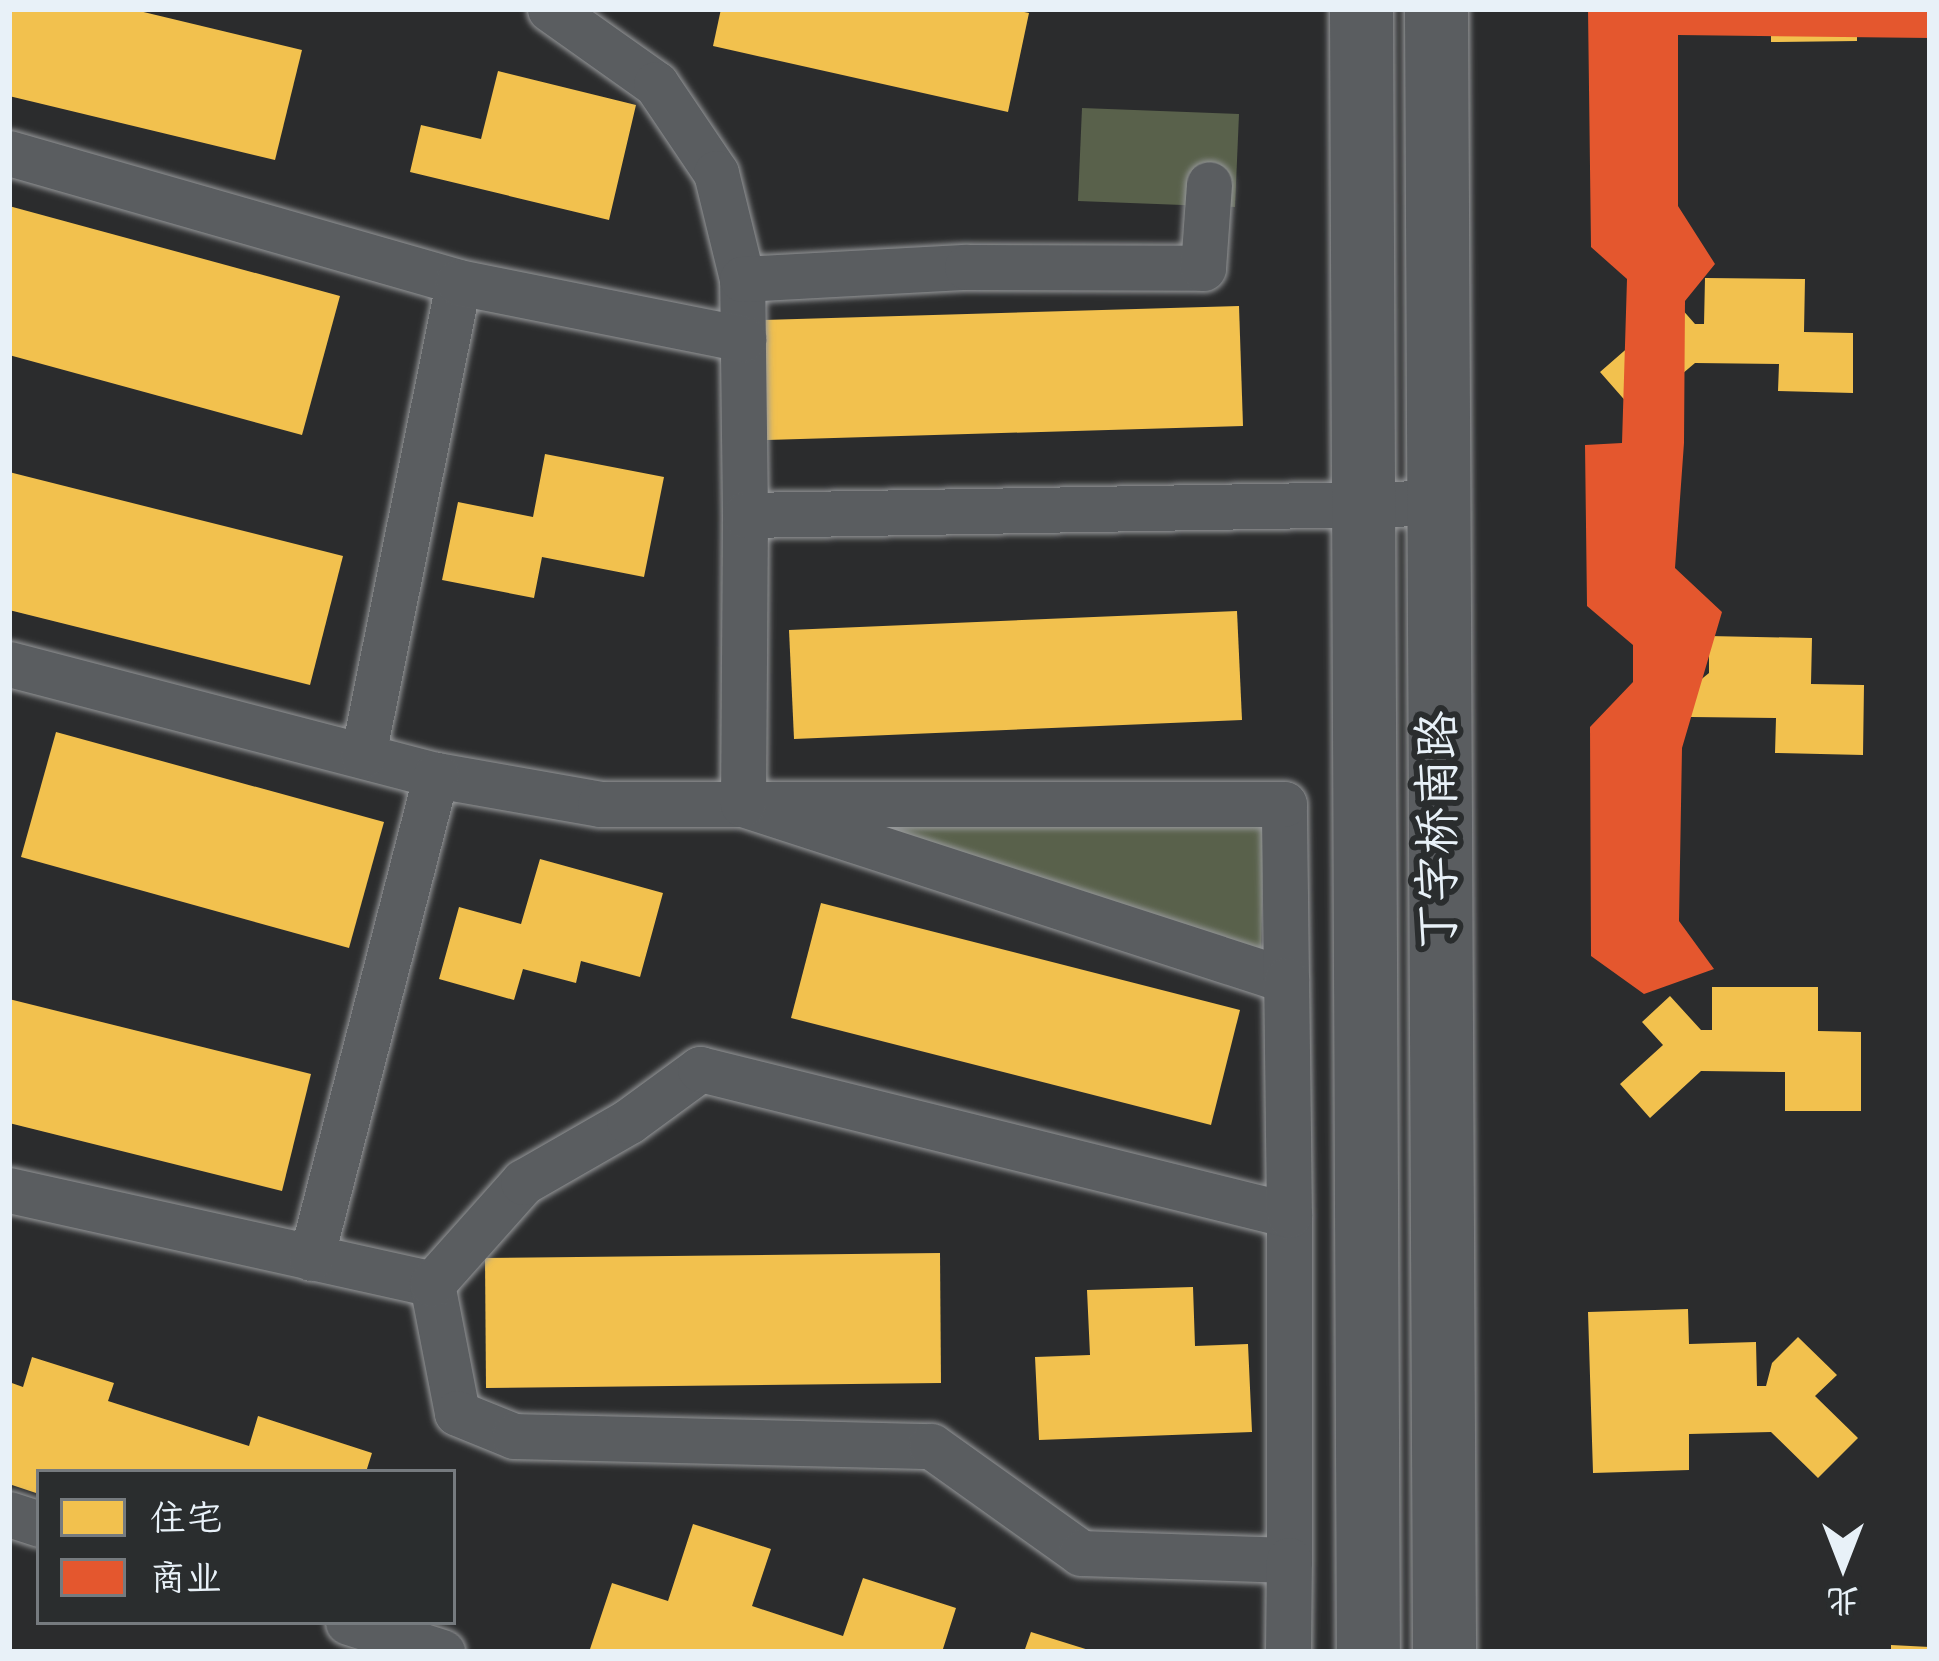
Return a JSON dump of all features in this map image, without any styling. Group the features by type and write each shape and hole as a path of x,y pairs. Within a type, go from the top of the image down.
{"main road":[{"name":"丁字桥南路","path":"1361,9 1368,1652"},
{"name":"丁字桥南路","path":"1436,9 1444,1652"}],"street":[{"path":"550,9 656,84 716,173 742,279 743,804"},
{"path":"9,153 458,282 743,339"},
{"path":"742,279 967,267 1204,268 1209,184"},
{"path":"363,755 458,282"},
{"path":"746,515 1435,503"},
{"path":"9,664 436,775 600,804 1284,804 1288,1652"},
{"path":"311,1258 436,775"},
{"path":"743,804 1286,980"},
{"path":"433,1284 523,1182 629,1120 700,1069 1289,1215"},
{"path":"9,1190 433,1284"},
{"path":"433,1284 457,1413 514,1436 931,1446 1081,1553 1289,1560"},
{"path":"357,1625 442,1652"}],"green space":[{"path":"1082,108 1239,114 1235,207 1078,201"},
{"path":"858,825 1264,827 1261,951"}],"building: 住宅":[{"path":"9,9 131,9 302,50 275,160 9,96"},
{"path":"721,9 1010,9 1029,13 1008,112 713,46"},
{"path":"1618,9 1857,9 1857,41 1771,42 1771,16 1683,16 1633,69 1594,33"},
{"path":"498,71 636,105 609,220 410,172 421,125 481,139"},
{"path":"9,206 340,296 302,435 9,355"},
{"path":"1705,278 1805,279 1804,332 1853,333 1853,393 1778,391 1779,364 1695,363 1636,413 1600,372 1647,331 1627,308 1658,282 1695,324 1704,324"},
{"path":"1239,306 1243,426 767,440 763,320"},
{"path":"545,454 664,477 644,577 542,557 534,598 442,580 458,502 533,517"},
{"path":"9,472 343,556 310,685 9,610"},
{"path":"1237,611 1242,720 794,739 789,630"},
{"path":"1709,636 1812,638 1811,684 1864,685 1863,755 1775,753 1776,718 1691,717 1644,755 1617,723 1662,687 1646,668 1665,652 1693,686 1709,673"},
{"path":"56,732 384,822 349,948 21,857"},
{"path":"540,859 663,893 640,977 581,961 576,983 523,969 514,1000 439,979 459,907 521,924"},
{"path":"821,903 1240,1010 1211,1125 791,1018"},
{"path":"1712,987 1818,987 1818,1031 1861,1032 1861,1111 1785,1111 1785,1072 1701,1071 1650,1118 1620,1084 1663,1045 1642,1022 1670,996 1701,1030 1712,1030"},
{"path":"9,999 311,1074 282,1191 9,1123"},
{"path":"940,1253 941,1383 486,1388 485,1258"},
{"path":"1193,1287 1195,1346 1248,1344 1252,1432 1039,1440 1035,1357 1090,1355 1087,1290"},
{"path":"1688,1309 1689,1344 1756,1342 1757,1386 1766,1386 1772,1363 1798,1337 1837,1375 1815,1396 1858,1438 1818,1478 1771,1432 1689,1434 1689,1470 1593,1473 1588,1312"},
{"path":"32,1357 114,1383 108,1401 249,1446 258,1416 372,1453 367,1469 36,1469 36,1493 9,1484 9,1382 23,1387"},
{"path":"693,1524 771,1549 752,1606 843,1636 863,1578 956,1608 942,1652 589,1652 612,1583 668,1601"},
{"path":"1031,1632 1092,1651 1092,1652 1024,1652"},
{"path":"1891,1645 1930,1647 1930,1652 1891,1652"}],"building: 商业":[{"path":"1588,9 1930,9 1930,38 1678,35 1678,206 1715,264 1685,301 1684,443 1675,568 1722,612 1682,748 1679,921 1714,969 1644,994 1591,956 1590,727 1633,682 1633,645 1587,606 1585,445 1622,443 1627,279 1591,247"}]}
